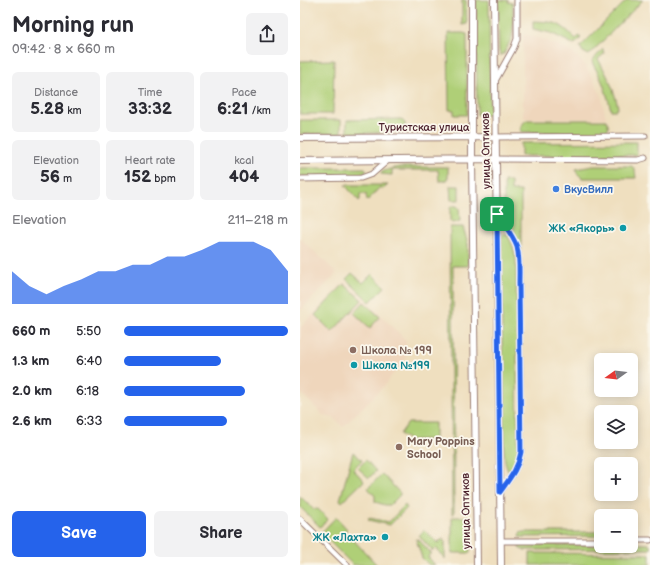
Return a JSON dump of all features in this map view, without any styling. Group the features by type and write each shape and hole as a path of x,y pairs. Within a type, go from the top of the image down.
{"street":[{"name":"улица Оптиков","path":"472,0 476,565"},
{"name":"улица Оптиков","path":"494,0 501,565"},
{"path":"495,81 514,47 516,39 517,0"},
{"name":"Туристская улица","path":"300,138 644,136"},
{"path":"300,161 472,159 638,160 645,158"},
{"path":"300,179 361,178 372,174 387,161"},
{"path":"497,214 513,238 517,247 519,258 521,452 519,462 515,470 500,492"},
{"path":"300,519 348,565"},
{"path":"501,541 594,540"},
{"path":"638,540 650,540"}],"shaded area":[{"path":"523,34 539,38 562,47 573,53 584,64 601,95 606,118 523,118"},
{"path":"300,238 337,273 300,311"},
{"name":"Школа № 199","path":"345,281 406,340 406,359 386,384 343,427 334,418 324,416 300,392 300,328"}],"green space":[{"path":"462,0 466,0 467,24 462,25"},
{"path":"476,0 489,0 490,115 477,115"},
{"path":"498,0 508,0 508,2 513,4 512,37 504,54 501,55 499,51"},
{"path":"627,0 643,0 589,55 583,52 580,47"},
{"path":"533,21 557,24 576,39 579,36 581,38 573,44 551,33 533,29"},
{"path":"448,33 467,34 467,115 454,115 454,110 449,110"},
{"path":"603,49 604,54 598,59 612,88 618,107 616,110 611,110 603,84 592,61"},
{"path":"334,60 333,114 300,114 300,61"},
{"path":"401,119 405,123 405,131 347,134 347,120"},
{"path":"300,120 341,120 341,134 300,134"},
{"path":"527,120 606,120 608,123 608,128 606,133 521,132 522,125"},
{"path":"637,142 637,155 521,156 521,143"},
{"path":"593,166 631,166 635,169 636,178 582,178 577,173 576,169"},
{"path":"399,167 448,167 448,177 446,181 439,181 438,170 392,170 392,175 381,174 381,172"},
{"path":"300,168 365,168 367,170 365,173 351,176 300,176"},
{"path":"504,181 511,181 511,191 521,191 521,250 516,236 504,213"},
{"path":"345,185 388,185 383,189 380,187 367,201 366,194 360,194 359,201"},
{"path":"450,186 459,186 459,200 451,200"},
{"path":"452,206 457,206 459,208 460,221 452,223 450,221 450,208"},
{"path":"450,227 463,227 468,244 468,266 453,266 454,514 452,514"},
{"path":"503,234 507,235 510,240 516,259 518,451 515,465 511,471 508,471 506,467 503,432 501,237"},
{"path":"352,273 363,283 372,274 385,287 370,302 346,279"},
{"path":"344,284 362,300 332,332 315,315"},
{"path":"364,302 380,317 370,328 354,313"},
{"path":"408,423 435,423 435,439 409,440 400,434"},
{"path":"353,452 362,460 353,469 364,481 342,502 340,500"},
{"path":"366,460 376,471 369,478 358,468"},
{"path":"382,474 400,493 400,495 390,505 375,502 375,496 368,488"},
{"path":"300,496 313,509 318,509 328,519 320,527 300,507"},
{"path":"405,505 407,508 390,525 368,520 369,518 389,522"},
{"path":"336,517 347,529 345,531 377,565 353,565 321,533"},
{"path":"452,517 469,517 470,553 452,553"},
{"path":"424,530 438,543 443,539 445,542 445,559 436,548 433,551 419,536"},
{"path":"594,532 594,536 519,537 520,533"},
{"path":"417,538 431,553 428,557 435,565 429,565 422,558 416,539"},
{"path":"638,544 650,544 650,549 638,549"},
{"path":"519,545 594,545 594,549 523,550 519,548"},
{"path":"530,553 650,554 650,565 530,565"}],"place":[{"name":"ВкусВилл","path":"556,189"},
{"name":"ЖК «Якорь»","path":"623,228"},
{"name":"Школа № 199","path":"353,350"},
{"name":"Школа №199","path":"354,365"},
{"name":"Mary Poppins School","path":"399,447"},
{"name":"ЖК «Лахта»","path":"385,537"}],"route":[{"path":"497,214 513,238 517,247 519,258 521,452 519,462 515,470 500,492 497,214"}]}
